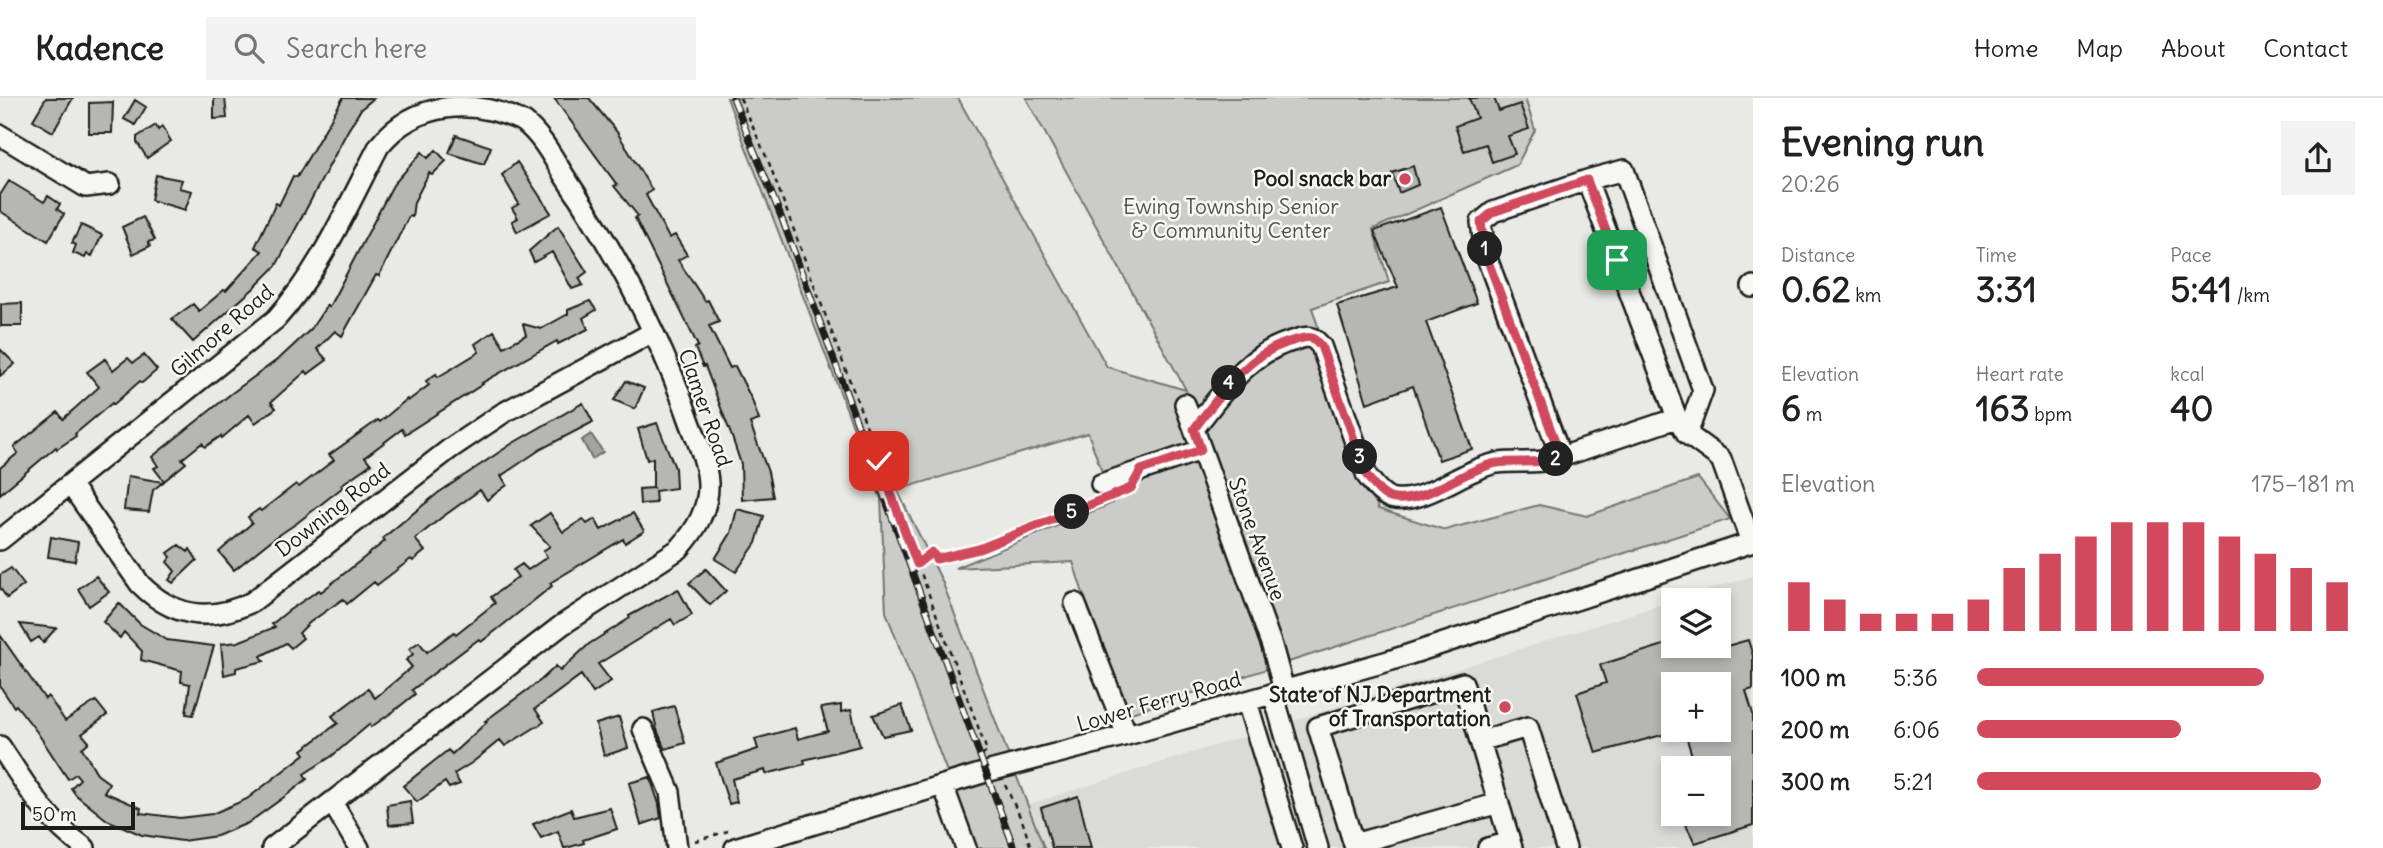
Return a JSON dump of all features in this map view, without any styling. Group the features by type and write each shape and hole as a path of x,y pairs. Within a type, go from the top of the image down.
{"street":[{"name":"Clamer Road","path":"272,848 562,625 665,559 691,536 701,519 706,501 706,465 685,406 653,332 592,218 540,138 525,123 492,105 459,99"},
{"name":"Gilmore Road","path":"0,540 276,319 311,275 379,146 391,131 422,109 459,99"},
{"path":"0,135 86,187 110,184"},
{"path":"1194,429 1232,380 1256,359 1281,343 1304,338 1312,338 1321,346 1367,476 1377,489 1394,499 1421,495 1454,478 1496,463 1546,462 1682,426 1703,390 1624,170 1493,212 1481,222 1485,253 1561,457"},
{"path":"1587,180 1682,426 1721,459 1752,542"},
{"name":"Downing Road","path":"70,484 140,584 151,595 166,605 198,615 235,610 252,602 451,448 503,413 653,332"},
{"name":"Stone Avenue","path":"1185,404 1272,646 1279,691 1318,848"},
{"path":"1103,491 1201,450"},
{"name":"Lower Ferry Road","path":"736,848 943,785 1392,660 1752,542"},
{"path":"1075,603 1127,735"},
{"path":"1488,848 1511,845 1499,803 1463,683 1318,727 1355,846 1499,803"},
{"path":"1247,702 1292,848"},
{"path":"1480,741 1528,727 1566,848"},
{"path":"642,729 670,792 677,848"},
{"path":"0,746 44,812 63,832 85,848"},
{"path":"943,785 966,848"},
{"path":"332,802 359,848"}],"path":[{"path":"740,98 769,163 987,751 980,757"},
{"path":"917,564 932,552 936,559 979,549 1103,491"},
{"path":"999,769 1031,848"}],"shaded area":[{"path":"591,434 603,452 592,459 582,440"},
{"name":"State of NJ Department of Transportation","path":"1753,576 1753,848 1029,848 1014,809 1661,605 1661,658 1731,658 1731,588 1714,588"}],"green space":[{"path":"727,98 958,98 1107,367 1186,390 1026,98 1525,98 1535,130 1517,165 1373,229 1389,282 1312,308 1378,509 1445,530 1539,505 1587,516 1698,478 1730,519 1122,716 1073,562 955,568 1113,503 1088,433 897,490 942,581 1044,848 976,848 886,612 881,499"}],"building":[{"path":"46,98 73,98 53,132 33,120"},
{"path":"214,98 225,98 227,118 214,119"},
{"path":"343,98 374,98 361,109 347,132 276,266 193,342 172,319 193,304 199,311 226,291 262,251 255,247 276,203 279,205 293,176 297,177"},
{"path":"554,98 589,98 617,132 652,190 646,195 669,238 675,235 687,255 678,260 705,301 708,300 719,322 709,326 730,368 735,366 752,400 759,420 750,423 768,472 773,497 742,500 741,464 732,437 705,366 703,367 695,348 698,346 635,218 638,216 614,186 617,185"},
{"path":"1469,98 1494,98 1499,111 1520,104 1529,129 1508,136 1515,154 1492,162 1486,144 1464,151 1455,126 1477,118"},
{"path":"135,100 146,107 135,125 124,119"},
{"path":"113,102 112,133 89,133 89,103"},
{"path":"156,125 158,130 162,126 171,141 147,158 137,142 137,137"},
{"path":"456,135 491,147 484,164 449,153"},
{"path":"436,150 446,161 432,175 429,173 414,202 412,217 409,216 379,276 376,275 342,336 335,331 317,349 327,360 308,374 306,371 271,402 276,408 255,423 249,415 222,438 221,436 205,447 202,443 182,459 186,463 164,481 154,468 158,466 152,457 281,357 311,329 327,305 329,307 393,185 422,152 428,158"},
{"path":"517,162 551,213 517,232 512,221 518,218 512,208 519,204 502,175"},
{"name":"Pool snack bar","path":"1413,166 1418,185 1399,193 1392,173"},
{"path":"156,175 182,180 179,188 192,191 185,210 151,200"},
{"path":"9,181 44,202 48,196 60,204 57,209 64,214 48,241 0,211 0,195"},
{"name":"Ewing Township Senior & Community Center","path":"1441,207 1477,303 1426,322 1472,449 1439,460 1413,386 1367,403 1337,305 1398,287 1374,231"},
{"path":"143,217 155,240 148,242 150,246 133,254 122,227"},
{"path":"81,225 102,235 92,256 87,254 85,258 73,253 76,245 72,243"},
{"path":"558,226 587,272 579,278 583,285 572,289 552,252 534,262 529,251"},
{"path":"590,301 596,310 583,318 588,329 558,344 557,341 482,383 405,434 402,429 365,457 371,464 234,570 219,552 252,523 248,517 259,509 261,511 296,484 299,487 334,460 329,455 378,420 380,422 429,385 426,381 436,374 438,377 479,352 475,344 494,331 504,347 526,335 523,324 541,329 568,314 568,310"},
{"path":"22,303 22,326 1,326 1,304"},
{"path":"0,349 15,364 0,376"},
{"path":"144,355 157,370 113,405 112,403 75,434 76,436 57,449 56,447 0,494 0,468 18,453 14,447 58,412 63,419 99,387 87,372 105,359 113,370 128,358 133,363"},
{"path":"626,381 644,388 635,409 614,400"},
{"path":"583,403 593,422 541,449 501,476 507,485 487,500 480,490 441,518 415,539 425,551 413,561 411,559 377,585 374,582 347,604 343,599 309,623 299,633 303,638 291,648 286,643 261,656 264,661 236,668 236,672 224,675 221,644 238,642 275,627 272,624 319,590 321,592 385,541 383,538 438,493 513,443"},
{"path":"657,423 675,468 676,488 655,491 656,503 640,504 639,489 653,488 653,458 647,460 638,429"},
{"path":"128,476 163,482 153,490 149,512 124,510"},
{"path":"737,509 764,516 756,543 736,572 715,559 731,533"},
{"path":"550,513 563,532 583,519 587,524 595,519 601,530 633,513 644,531 625,543 623,539 550,583 552,586 498,629 481,642 479,639 412,690 415,694 394,711 371,727 370,724 332,756 304,774 307,779 291,792 248,823 217,836 182,841 142,835 107,820 76,795 71,788 80,779 76,774 68,779 37,732 16,705 14,707 0,686 0,635 45,699 48,696 65,721 96,701 107,715 82,734 89,742 82,748 98,775 109,783 104,792 141,808 140,813 180,818 212,814 247,799 305,754 302,750 338,723 332,716 368,689 375,698 412,667 406,660 413,654 409,649 419,642 427,652 454,632 456,634 495,603 491,597 518,577 513,570 522,564 528,570 547,557 543,551 550,546 531,526"},
{"path":"51,537 78,542 75,561 48,557"},
{"path":"179,545 188,552 190,549 197,560 173,583 169,580 175,571 167,562 171,557 168,553"},
{"path":"11,568 24,585 7,598 0,588 0,575"},
{"path":"706,569 726,591 710,605 689,583"},
{"path":"96,576 109,592 89,606 78,589"},
{"path":"678,589 692,615 675,625 671,619 598,664 611,681 593,693 581,675 535,709 544,722 505,746 500,740 454,774 460,784 449,788 445,782 417,802 403,786 448,750 452,754 487,722 485,721 556,666 560,671 589,644 630,618 629,616"},
{"path":"119,603 140,624 167,640 214,646 193,715 186,714 190,684 181,682 182,671 141,660 142,651 124,632 120,638 103,622"},
{"path":"20,624 56,628 43,643 39,637 31,642"},
{"path":"1748,640 1753,656 1753,689 1746,691 1753,714 1753,825 1695,843 1686,826 1731,826 1731,756 1692,756 1688,742 1731,742 1731,672 1661,672 1661,735 1596,753 1577,693 1606,683 1600,665 1661,646 1661,658 1731,658 1731,645"},
{"path":"841,705 841,712 851,710 860,746 804,760 805,764 766,774 765,770 732,779 737,802 729,804 716,763 758,749 755,739 795,728 798,739 828,731 821,708"},
{"path":"902,705 911,730 883,736 873,715"},
{"path":"674,706 685,743 665,749 653,712"},
{"path":"619,717 628,748 604,756 596,724"},
{"path":"650,777 661,818 641,825 629,783"},
{"path":"1078,796 1091,848 1052,848 1041,808"},
{"path":"410,801 413,823 389,825 387,805"},
{"path":"610,808 617,829 566,848 558,831 541,838 533,824 571,809 574,817"}],"railway":[{"path":"733,98 782,219 1014,848"}],"place":[{"name":"Pool snack bar","path":"1405,179"},
{"name":"State of NJ Department of Transportation","path":"1505,707"}],"route":[{"path":"879,461 917,564 932,552 936,559 979,549 1131,488 1141,470 1201,450 1194,429 1232,380 1256,359 1281,343 1312,338 1321,346 1367,476 1377,489 1394,499 1421,495 1454,478 1496,463 1546,462 1561,457 1485,253 1481,222 1493,212 1587,180 1617,260"}]}
